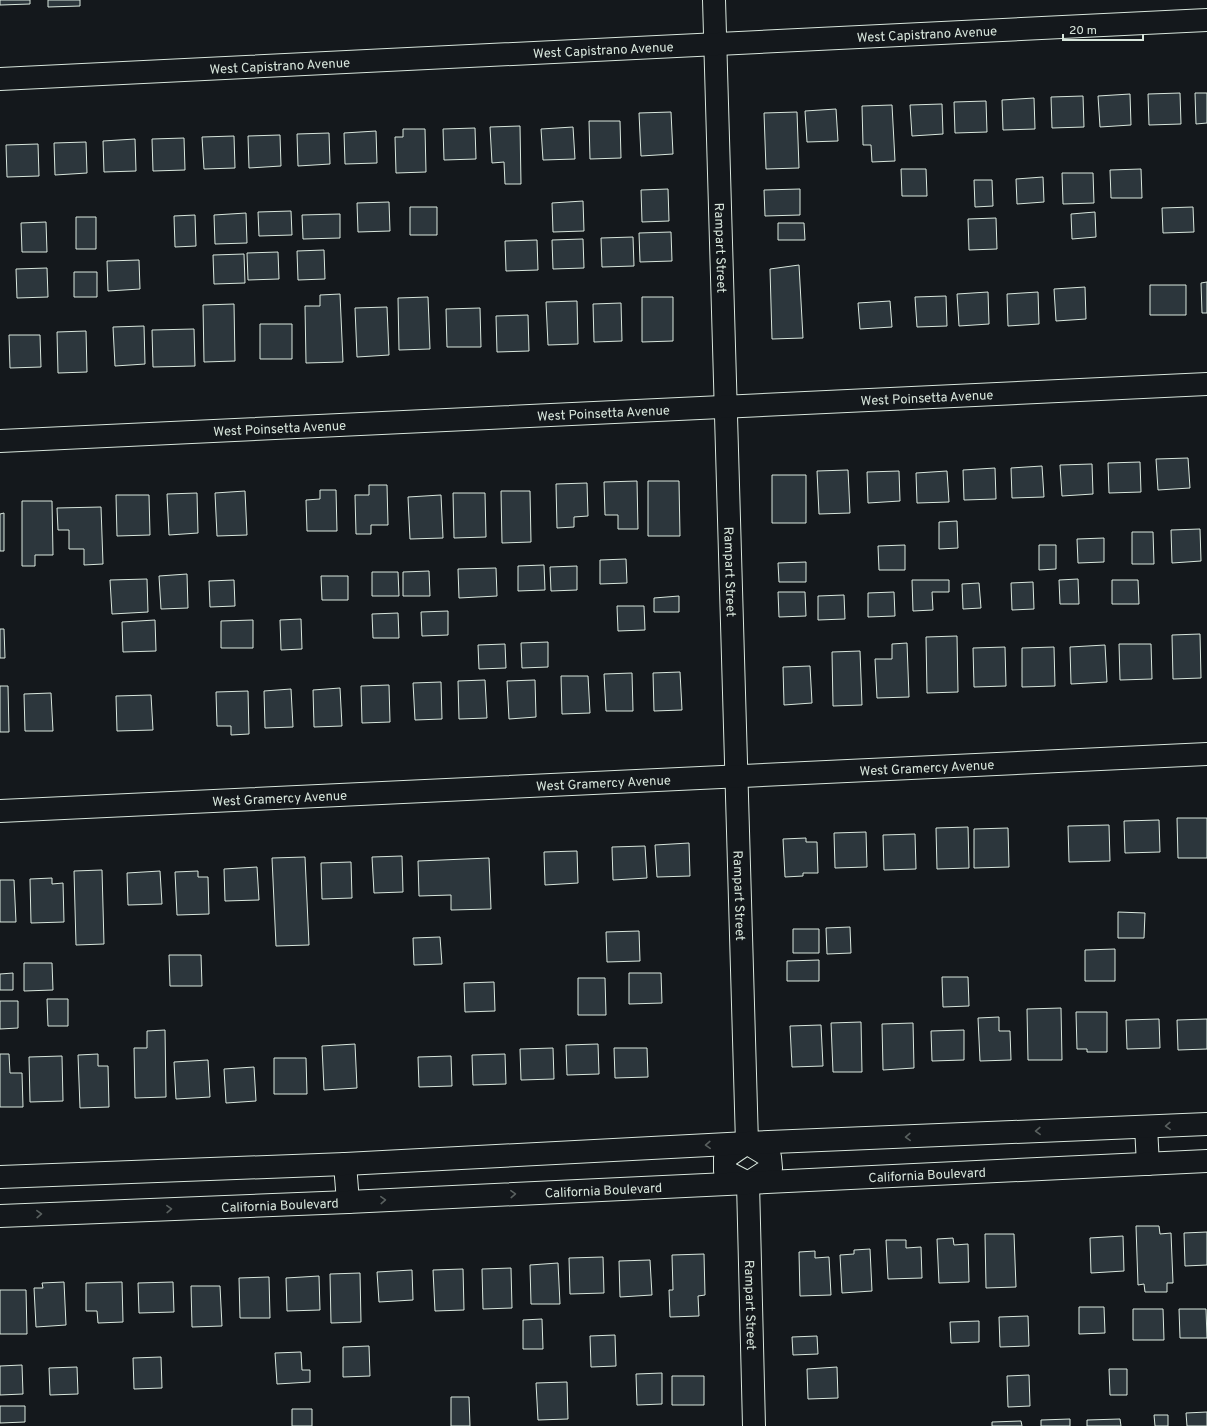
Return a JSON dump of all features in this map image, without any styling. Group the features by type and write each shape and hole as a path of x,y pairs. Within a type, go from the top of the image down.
{"street":[{"name":"Rampart Street","path":"714,0 746,1143"},
{"name":"West Capistrano Avenue","path":"0,79 1207,20"},
{"name":"West Poinsetta Avenue","path":"0,441 1207,384"},
{"name":"West Gramercy Avenue","path":"0,811 1207,754"},
{"path":"0,1177 345,1164 746,1143 1207,1124"},
{"path":"1146,1127 1148,1164"},
{"path":"746,1143 770,1157 771,1168 748,1183 725,1170 725,1158 746,1143"},
{"name":"California Boulevard","path":"0,1216 348,1202 1207,1161"},
{"path":"345,1164 348,1202"},
{"name":"Rampart Street","path":"748,1183 754,1426"}],"building":[{"path":"0,0 30,0 30,4 0,5"},
{"path":"48,0 80,0 80,6 48,7"},
{"path":"1180,93 1181,124 1149,125 1148,94"},
{"path":"1195,93 1207,93 1207,123 1196,124"},
{"path":"1130,94 1131,125 1100,127 1098,96"},
{"path":"1083,96 1084,127 1052,128 1051,97"},
{"path":"1034,98 1035,129 1003,130 1002,100"},
{"path":"986,101 987,132 955,133 954,102"},
{"path":"942,104 943,134 912,136 910,105"},
{"path":"892,105 895,161 872,162 871,145 863,145 862,106"},
{"path":"836,109 838,141 807,142 805,111"},
{"path":"671,112 673,154 641,156 639,113"},
{"path":"797,112 799,168 766,169 764,113"},
{"path":"589,121 620,121 621,158 590,159"},
{"path":"520,126 521,184 505,184 504,162 492,163 490,127"},
{"path":"573,127 575,159 543,160 541,129"},
{"path":"475,128 476,159 444,160 443,129"},
{"path":"403,129 425,129 426,172 396,173 395,137 403,137"},
{"path":"376,131 377,163 345,164 344,133"},
{"path":"329,133 330,164 298,166 297,134"},
{"path":"280,135 281,166 249,168 248,136"},
{"path":"234,136 235,168 204,169 202,137"},
{"path":"184,138 185,170 153,171 152,139"},
{"path":"135,139 136,171 104,172 103,141"},
{"path":"86,142 87,173 55,175 54,143"},
{"path":"38,144 39,176 7,177 6,145"},
{"path":"901,169 926,169 927,196 902,196"},
{"path":"1141,169 1142,198 1111,198 1110,170"},
{"path":"1062,173 1093,173 1094,203 1063,204"},
{"path":"1043,177 1044,202 1017,204 1016,179"},
{"path":"974,180 992,180 993,206 975,207"},
{"path":"668,189 669,221 642,222 641,190"},
{"path":"800,189 800,215 765,216 764,190"},
{"path":"583,201 584,231 553,232 552,203"},
{"path":"389,202 390,231 358,232 357,203"},
{"path":"410,207 437,207 437,235 410,235"},
{"path":"1193,207 1194,232 1163,233 1162,208"},
{"path":"291,211 292,235 259,236 258,212"},
{"path":"1095,212 1096,237 1072,239 1071,214"},
{"path":"246,213 247,243 215,244 214,215"},
{"path":"340,214 340,238 303,239 302,215"},
{"path":"195,215 196,246 175,247 174,216"},
{"path":"76,217 96,217 96,249 76,249"},
{"path":"996,218 997,249 969,250 968,219"},
{"path":"46,222 47,252 22,252 21,223"},
{"path":"778,223 804,223 805,240 778,240"},
{"path":"671,232 672,261 640,262 639,233"},
{"path":"633,237 634,266 602,267 601,238"},
{"path":"583,239 584,268 553,269 552,240"},
{"path":"537,240 538,270 506,271 505,241"},
{"path":"324,250 325,279 298,280 297,251"},
{"path":"278,252 279,279 248,280 247,253"},
{"path":"244,254 245,283 214,284 213,255"},
{"path":"139,260 140,289 108,291 107,261"},
{"path":"799,265 803,338 772,339 770,269"},
{"path":"47,268 48,297 17,298 16,269"},
{"path":"74,272 97,272 97,297 74,297"},
{"path":"1207,282 1207,313 1202,313 1201,283"},
{"path":"1150,285 1186,285 1186,315 1150,315"},
{"path":"1085,287 1086,319 1056,321 1054,289"},
{"path":"988,292 989,324 959,326 957,294"},
{"path":"1038,292 1039,324 1008,326 1007,294"},
{"path":"340,294 343,362 306,363 305,306 320,306 320,295"},
{"path":"946,296 947,326 917,327 915,297"},
{"path":"428,297 430,349 399,350 398,298"},
{"path":"642,297 673,297 673,341 642,342"},
{"path":"577,301 578,344 548,345 546,302"},
{"path":"890,301 892,327 860,329 858,303"},
{"path":"621,303 622,341 594,342 593,304"},
{"path":"234,304 235,361 204,362 203,305"},
{"path":"387,307 389,355 357,357 355,308"},
{"path":"480,308 481,347 447,347 446,309"},
{"path":"528,315 529,351 497,352 496,316"},
{"path":"260,324 292,324 292,359 260,359"},
{"path":"144,326 145,364 115,366 113,327"},
{"path":"194,329 195,366 153,367 152,330"},
{"path":"86,331 87,372 58,373 57,332"},
{"path":"9,335 40,335 41,367 10,368"},
{"path":"1188,458 1190,488 1158,490 1156,459"},
{"path":"1140,462 1141,492 1109,493 1108,463"},
{"path":"1092,464 1093,494 1062,496 1060,465"},
{"path":"1042,466 1044,497 1012,498 1011,468"},
{"path":"995,468 996,499 964,500 963,470"},
{"path":"848,470 850,513 819,514 817,471"},
{"path":"899,471 900,501 868,503 867,472"},
{"path":"947,471 949,502 917,503 916,473"},
{"path":"772,475 806,475 806,523 772,523"},
{"path":"637,481 638,529 618,529 618,515 605,515 604,482"},
{"path":"648,481 679,481 680,536 648,536"},
{"path":"587,483 588,516 574,517 574,527 557,528 556,484"},
{"path":"369,485 387,485 388,525 371,525 371,534 356,534 355,495 369,495"},
{"path":"320,490 336,490 337,531 307,531 306,500 320,499"},
{"path":"245,491 247,535 217,536 215,493"},
{"path":"501,491 530,491 531,542 502,543"},
{"path":"197,493 198,533 169,535 167,494"},
{"path":"453,493 485,493 486,537 454,538"},
{"path":"116,495 149,495 150,535 117,536"},
{"path":"441,495 443,538 410,539 408,497"},
{"path":"22,501 52,501 53,555 35,555 35,566 22,566"},
{"path":"101,507 103,564 84,565 84,549 69,549 69,530 58,530 57,508"},
{"path":"4,513 4,551 0,551 0,514"},
{"path":"957,521 958,548 939,549 939,522"},
{"path":"1200,529 1201,561 1172,563 1171,530"},
{"path":"1132,532 1153,532 1154,564 1132,564"},
{"path":"1104,538 1104,562 1078,563 1077,539"},
{"path":"905,545 905,570 879,570 878,546"},
{"path":"1039,545 1056,545 1056,569 1039,570"},
{"path":"626,559 627,583 600,584 600,560"},
{"path":"806,562 806,582 779,582 778,563"},
{"path":"544,565 545,590 518,591 518,566"},
{"path":"577,566 577,590 551,591 550,567"},
{"path":"496,568 497,596 459,598 458,569"},
{"path":"429,571 430,596 403,596 403,572"},
{"path":"372,572 398,572 399,596 372,596"},
{"path":"187,574 188,608 161,609 159,576"},
{"path":"321,576 348,576 348,600 322,600"},
{"path":"147,579 148,612 112,614 110,580"},
{"path":"1078,579 1079,604 1060,604 1059,580"},
{"path":"234,580 235,606 210,607 209,581"},
{"path":"912,580 949,580 949,592 932,592 933,610 913,611"},
{"path":"1112,580 1138,580 1139,604 1112,604"},
{"path":"1033,582 1034,609 1012,610 1011,583"},
{"path":"979,583 981,608 963,609 962,584"},
{"path":"778,592 805,592 806,616 779,617"},
{"path":"894,592 895,616 868,617 868,593"},
{"path":"844,595 845,619 818,620 818,596"},
{"path":"679,596 679,612 654,612 654,598"},
{"path":"617,606 644,606 645,630 618,631"},
{"path":"448,611 448,635 422,636 421,612"},
{"path":"398,613 399,638 373,638 372,614"},
{"path":"301,619 302,649 281,650 280,620"},
{"path":"155,620 156,651 123,652 122,622"},
{"path":"253,620 253,648 221,648 221,621"},
{"path":"0,629 4,629 5,658 0,658"},
{"path":"1200,634 1201,678 1173,679 1172,635"},
{"path":"957,636 958,692 927,693 926,637"},
{"path":"548,642 548,667 522,668 521,643"},
{"path":"907,643 909,697 877,698 875,659 892,659 892,644"},
{"path":"505,644 506,668 479,669 478,645"},
{"path":"1119,644 1151,644 1152,679 1120,680"},
{"path":"1105,645 1107,682 1071,684 1070,647"},
{"path":"1005,647 1006,686 974,687 973,648"},
{"path":"1054,647 1055,686 1022,687 1022,648"},
{"path":"860,651 862,705 833,706 832,652"},
{"path":"810,666 812,703 784,705 783,667"},
{"path":"680,672 682,710 654,711 653,673"},
{"path":"632,673 633,711 606,711 604,674"},
{"path":"561,676 588,676 590,713 562,714"},
{"path":"485,680 487,718 459,719 458,681"},
{"path":"535,680 536,717 509,719 507,681"},
{"path":"441,682 442,719 415,720 413,683"},
{"path":"389,685 390,722 362,723 361,686"},
{"path":"0,686 8,686 9,732 0,732"},
{"path":"340,688 342,726 314,727 313,690"},
{"path":"291,689 293,727 265,728 264,691"},
{"path":"248,691 249,734 231,735 231,726 217,726 216,692"},
{"path":"51,693 53,731 25,731 24,694"},
{"path":"151,695 153,730 117,731 116,696"},
{"path":"1177,818 1207,818 1207,858 1178,858"},
{"path":"1159,820 1160,852 1125,853 1124,821"},
{"path":"1109,825 1110,861 1069,862 1068,826"},
{"path":"968,827 969,868 937,869 936,828"},
{"path":"1008,828 1009,867 974,868 974,829"},
{"path":"866,832 867,867 835,868 834,833"},
{"path":"915,834 916,869 884,870 883,835"},
{"path":"806,838 806,842 817,842 818,873 803,873 803,876 785,877 783,839"},
{"path":"689,843 690,876 657,877 655,845"},
{"path":"645,846 647,878 613,880 612,847"},
{"path":"577,851 578,883 545,885 544,852"},
{"path":"402,856 403,892 374,893 372,857"},
{"path":"305,857 309,945 276,946 272,858"},
{"path":"489,858 491,909 451,910 451,895 419,896 418,861"},
{"path":"351,862 352,898 322,899 321,863"},
{"path":"257,867 259,900 225,901 224,869"},
{"path":"102,870 104,944 76,945 74,871"},
{"path":"160,871 162,904 128,905 127,873"},
{"path":"198,871 198,877 208,877 209,914 177,915 175,872"},
{"path":"52,878 52,884 63,883 64,922 31,923 30,879"},
{"path":"0,880 14,880 16,922 0,922"},
{"path":"1118,912 1145,913 1144,938 1118,938"},
{"path":"850,927 851,953 827,954 826,928"},
{"path":"793,929 819,929 819,953 793,953"},
{"path":"639,931 640,961 607,962 606,932"},
{"path":"440,937 442,964 414,965 413,938"},
{"path":"1115,949 1115,981 1085,981 1085,950"},
{"path":"169,955 201,955 202,986 170,986"},
{"path":"819,960 819,981 787,981 787,961"},
{"path":"24,963 52,963 53,990 24,991"},
{"path":"13,973 13,990 0,990 0,974"},
{"path":"629,973 661,973 662,1003 629,1004"},
{"path":"942,977 968,977 969,1006 943,1007"},
{"path":"578,978 605,978 606,1015 578,1015"},
{"path":"494,982 495,1011 465,1012 464,983"},
{"path":"47,999 68,999 68,1026 48,1026"},
{"path":"0,1001 18,1001 18,1028 0,1029"},
{"path":"1061,1008 1062,1060 1028,1060 1027,1009"},
{"path":"1076,1012 1107,1012 1107,1052 1087,1052 1087,1049 1077,1049"},
{"path":"999,1017 999,1031 1010,1031 1011,1060 980,1061 978,1018"},
{"path":"1159,1019 1160,1048 1127,1049 1126,1020"},
{"path":"1207,1019 1207,1049 1178,1050 1177,1020"},
{"path":"861,1022 862,1072 833,1072 831,1023"},
{"path":"913,1023 914,1068 883,1070 882,1024"},
{"path":"821,1025 823,1066 792,1067 790,1026"},
{"path":"165,1030 166,1097 135,1098 134,1048 147,1048 147,1031"},
{"path":"964,1030 964,1060 932,1061 931,1031"},
{"path":"355,1044 357,1088 324,1090 322,1046"},
{"path":"598,1044 599,1074 567,1075 566,1045"},
{"path":"553,1048 554,1079 521,1080 520,1049"},
{"path":"614,1048 647,1048 648,1077 615,1078"},
{"path":"0,1054 9,1054 10,1073 22,1073 23,1107 0,1107"},
{"path":"98,1054 98,1066 108,1066 109,1107 80,1108 78,1055"},
{"path":"505,1054 506,1084 473,1085 472,1055"},
{"path":"62,1056 63,1101 30,1102 29,1057"},
{"path":"451,1056 452,1086 419,1087 418,1057"},
{"path":"274,1058 306,1058 307,1094 274,1094"},
{"path":"208,1060 210,1097 176,1099 174,1062"},
{"path":"254,1067 256,1101 226,1103 224,1069"},
{"path":"1136,1226 1159,1226 1160,1234 1171,1233 1173,1283 1167,1283 1167,1292 1145,1292 1144,1284 1138,1285"},
{"path":"1207,1232 1207,1265 1185,1266 1184,1233"},
{"path":"985,1234 1014,1234 1016,1287 986,1288"},
{"path":"1123,1236 1124,1271 1091,1273 1090,1238"},
{"path":"953,1238 954,1245 968,1244 969,1282 939,1283 937,1239"},
{"path":"886,1240 906,1240 906,1248 921,1247 922,1278 888,1279"},
{"path":"870,1249 872,1291 842,1293 840,1255 854,1254 854,1250"},
{"path":"815,1251 815,1258 829,1257 831,1295 800,1296 799,1252"},
{"path":"704,1254 705,1295 698,1296 699,1316 670,1317 669,1290 673,1290 672,1255"},
{"path":"603,1257 604,1293 570,1294 569,1258"},
{"path":"650,1260 652,1295 620,1297 619,1261"},
{"path":"558,1263 560,1304 531,1304 530,1265"},
{"path":"511,1268 512,1308 483,1309 482,1269"},
{"path":"463,1269 464,1310 435,1311 433,1270"},
{"path":"412,1270 413,1300 379,1302 377,1272"},
{"path":"360,1273 361,1322 331,1323 330,1274"},
{"path":"319,1276 320,1310 287,1311 286,1278"},
{"path":"269,1277 270,1318 240,1318 239,1278"},
{"path":"64,1282 66,1325 36,1327 34,1288 43,1288 42,1283"},
{"path":"122,1282 123,1322 98,1323 97,1311 86,1311 86,1283"},
{"path":"173,1282 174,1312 139,1313 138,1283"},
{"path":"191,1286 220,1286 222,1326 192,1327"},
{"path":"0,1290 26,1290 27,1334 0,1334"},
{"path":"1079,1307 1104,1307 1105,1333 1079,1334"},
{"path":"1133,1309 1163,1309 1164,1340 1133,1340"},
{"path":"1179,1309 1206,1309 1207,1338 1180,1338"},
{"path":"1028,1316 1029,1346 1000,1347 999,1317"},
{"path":"542,1319 543,1349 523,1349 523,1320"},
{"path":"979,1321 979,1342 951,1343 950,1322"},
{"path":"615,1335 616,1366 591,1367 590,1336"},
{"path":"817,1336 818,1354 793,1355 792,1337"},
{"path":"369,1346 370,1376 343,1377 343,1347"},
{"path":"301,1352 302,1370 310,1370 310,1382 277,1384 275,1353"},
{"path":"161,1357 162,1388 134,1389 133,1358"},
{"path":"22,1365 23,1394 0,1395 0,1366"},
{"path":"77,1367 78,1394 50,1395 49,1368"},
{"path":"837,1367 838,1398 808,1399 807,1369"},
{"path":"1109,1369 1127,1369 1127,1395 1110,1395"},
{"path":"662,1373 662,1404 637,1405 636,1374"},
{"path":"1029,1375 1030,1406 1008,1407 1007,1376"},
{"path":"672,1376 704,1376 704,1405 672,1405"},
{"path":"567,1382 568,1419 538,1420 536,1383"},
{"path":"451,1397 469,1397 470,1426 451,1426"},
{"path":"0,1406 25,1406 25,1422 0,1423"},
{"path":"292,1409 312,1409 312,1426 292,1426"},
{"path":"1207,1412 1207,1426 1187,1426 1186,1413"},
{"path":"1154,1415 1168,1415 1168,1426 1155,1426"},
{"path":"1070,1419 1070,1426 1041,1426 1041,1420"},
{"path":"1120,1419 1121,1426 1087,1426 1087,1420"},
{"path":"1021,1421 1022,1426 992,1426 992,1422"}]}
